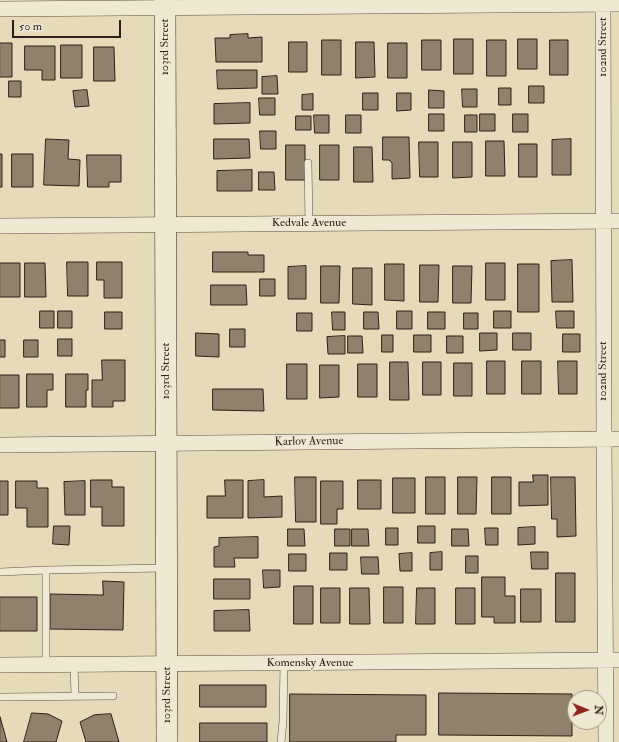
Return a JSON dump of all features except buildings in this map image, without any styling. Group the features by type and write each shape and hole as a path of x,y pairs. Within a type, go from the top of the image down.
{"main road":[{"name":"103rd Street","path":"164,4 167,742"}],"street":[{"path":"0,9 164,4 278,3 603,2 619,4"},
{"name":"102nd Street","path":"603,2 604,439 612,660 606,742"},
{"name":"Kedvale Avenue","path":"0,226 619,221"},
{"name":"Karlov Avenue","path":"0,445 619,439"},
{"name":"Komensky Avenue","path":"0,666 612,660"}],"lane":[{"path":"308,163 309,223"},
{"path":"0,572 166,568"},
{"path":"46,570 46,665"},
{"path":"281,742 284,663"},
{"path":"74,665 75,696"},
{"path":"0,697 113,696"}]}
